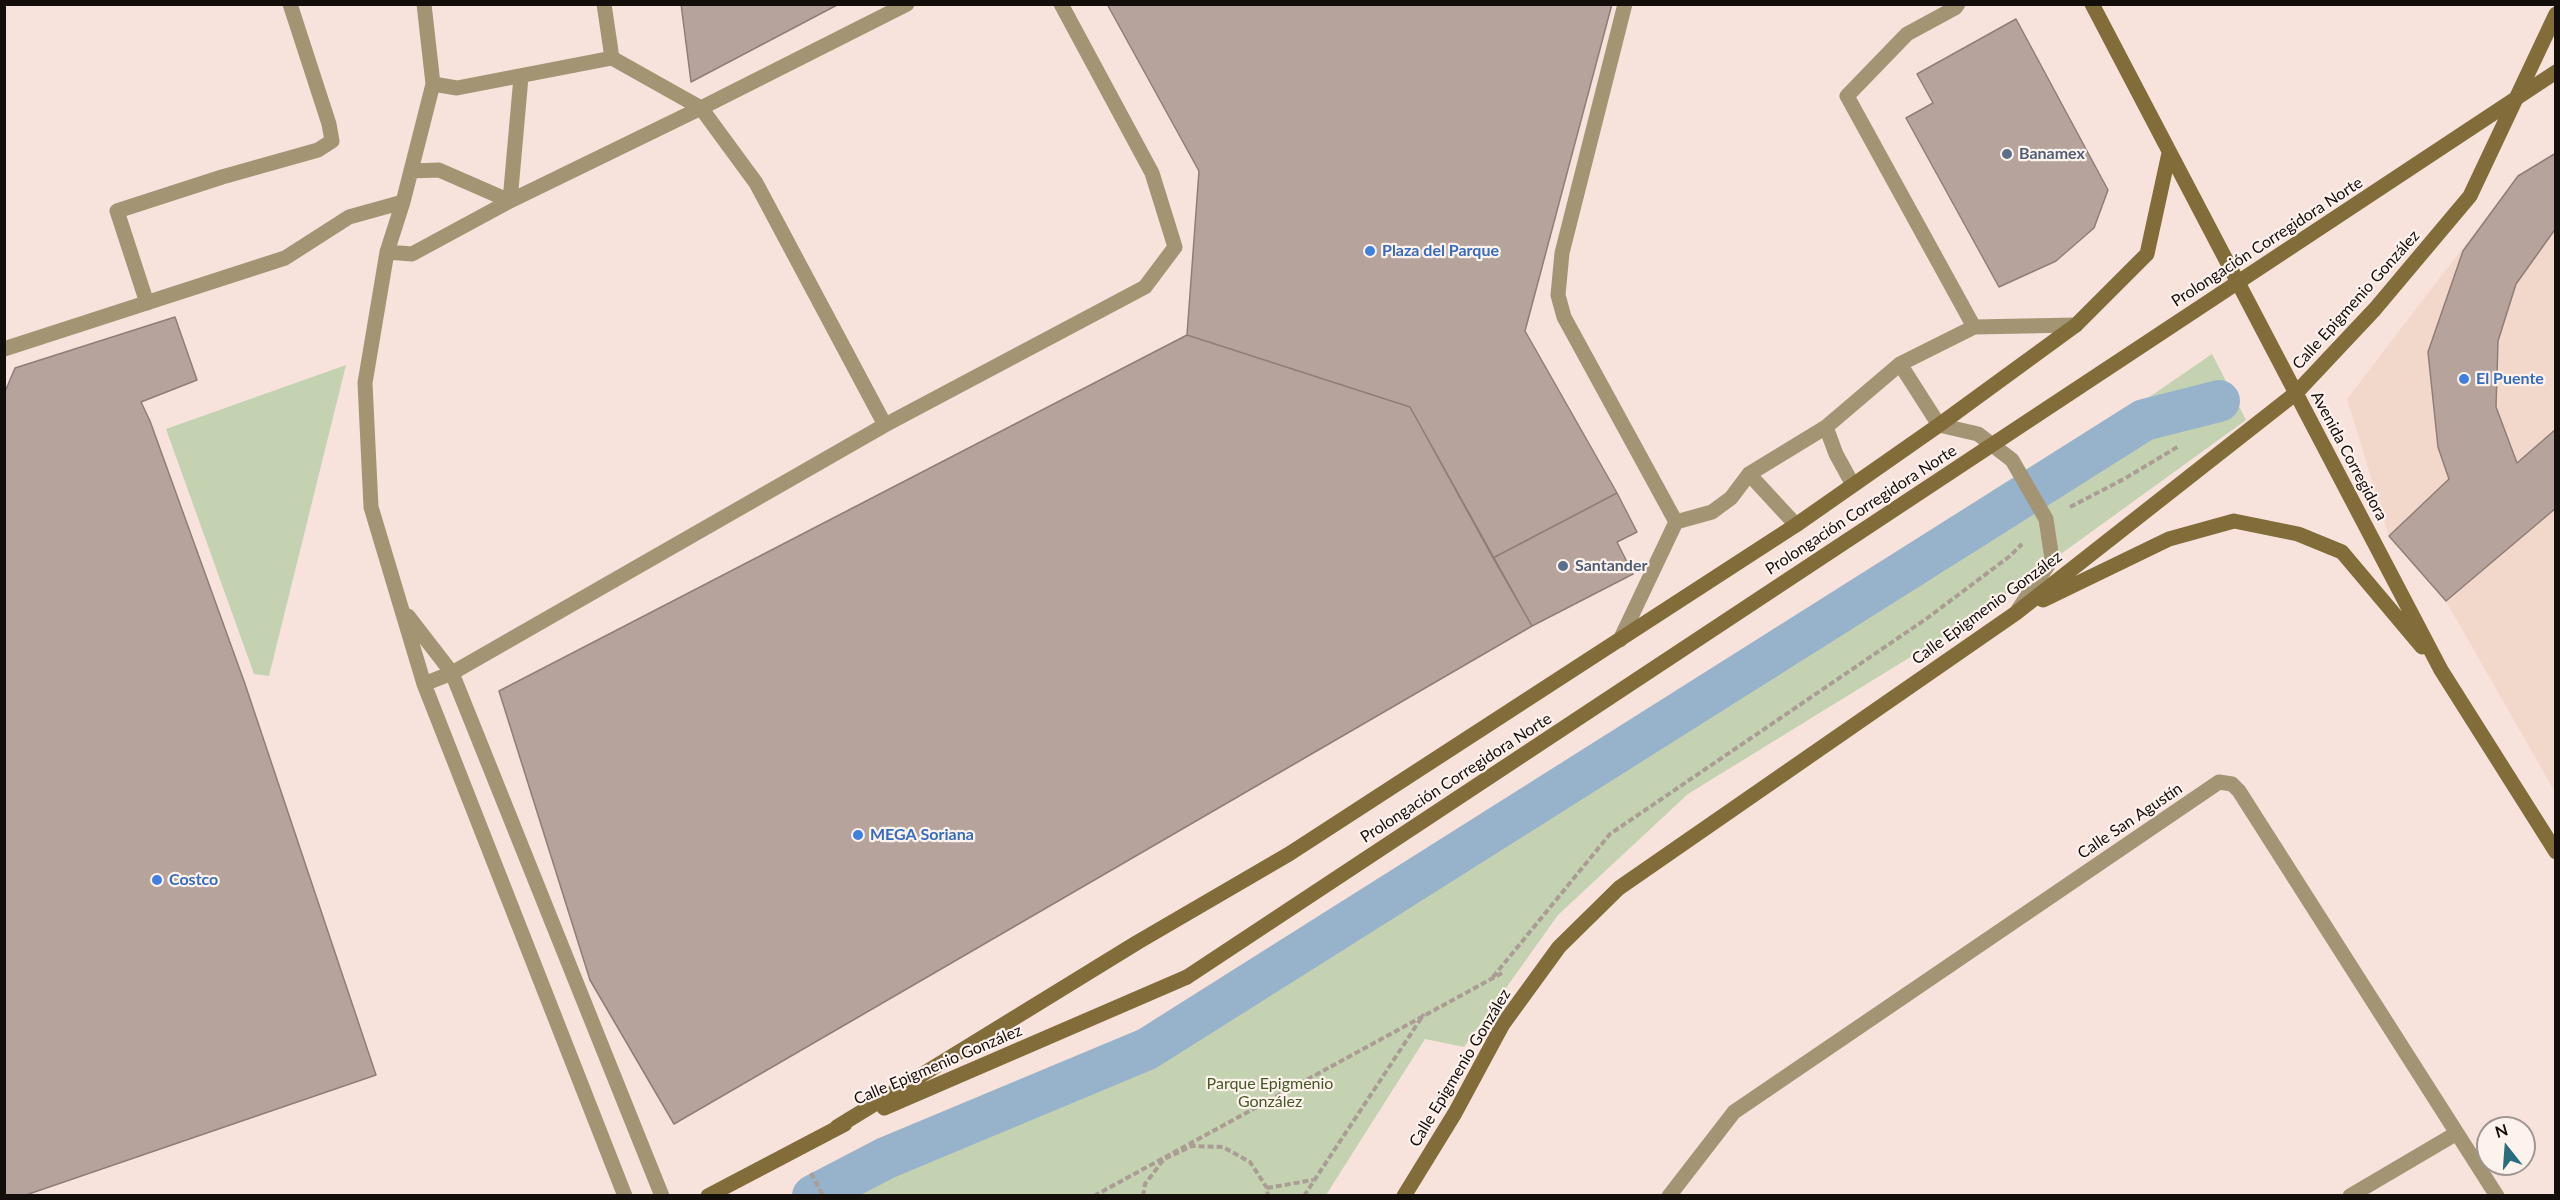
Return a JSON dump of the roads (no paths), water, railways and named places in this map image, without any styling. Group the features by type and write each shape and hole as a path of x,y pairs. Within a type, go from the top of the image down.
{"main road":[{"name":"Avenida Corregidora","path":"2092,4 2441,670 2556,852"},
{"name":"Calle Epigmenio González","path":"1404,1196 1455,1113 1503,1024 1559,947 1619,888 2016,613 2296,393 2375,309 2470,196 2556,14"},
{"name":"Prolongación Corregidora Norte","path":"1187,977 2556,72"},
{"path":"837,1127 1138,942 1289,854 1796,525 1940,425 2076,324 2147,254 2169,153"},
{"path":"2016,613 2169,539 2234,521 2298,534 2342,552 2441,670"},
{"name":"Calle Epigmenio González","path":"708,1196 837,1127 1187,977"}],"street":[{"path":"147,303 117,211 222,177 318,150 332,141 329,124 290,4"},
{"path":"424,4 434,84 403,202 387,252 365,383 371,507 424,684 625,1196"},
{"path":"604,4 612,58"},
{"path":"387,252 412,254 510,201 907,4"},
{"path":"424,684 452,673 885,425 1144,287 1175,247 1152,173 1061,4"},
{"path":"1625,4 1562,253 1558,296 1564,317 1676,522"},
{"path":"1958,4 1955,8 1907,34 1847,96 1974,327"},
{"path":"434,84 458,88 612,58 701,108 756,183 885,425"},
{"path":"510,201 521,76"},
{"path":"411,171 439,170 510,201"},
{"path":"4,349 285,258 349,218 403,202"},
{"path":"1620,640 1676,522 1712,512 1731,498 1749,474 1826,427 1900,364 1974,327 2076,324"},
{"path":"1900,364 1940,425 1978,434 2012,459 2046,519 2052,559 2016,613"},
{"path":"1826,427 1836,453 1853,485"},
{"path":"1749,474 1796,525"},
{"path":"403,608 452,673 662,1196"},
{"name":"Calle San Agustín","path":"1669,1196 1734,1112 2219,782 2232,784 2239,790 2497,1196"},
{"path":"2350,1196 2457,1133"}],"waterway":[{"path":"813,1196 886,1158 1147,1049 2144,420 2219,401"}],"place":[{"name":"Banamex","path":"2007,154"},
{"name":"Plaza del Parque","path":"1370,251"},
{"name":"El Puente","path":"2464,379"},
{"name":"Santander","path":"1563,566"},
{"name":"MEGA Soriana","path":"858,835"},
{"name":"Costco","path":"157,880"}],"park label":[{"name":"Parque Epigmenio González","path":"1270,1093"}]}
